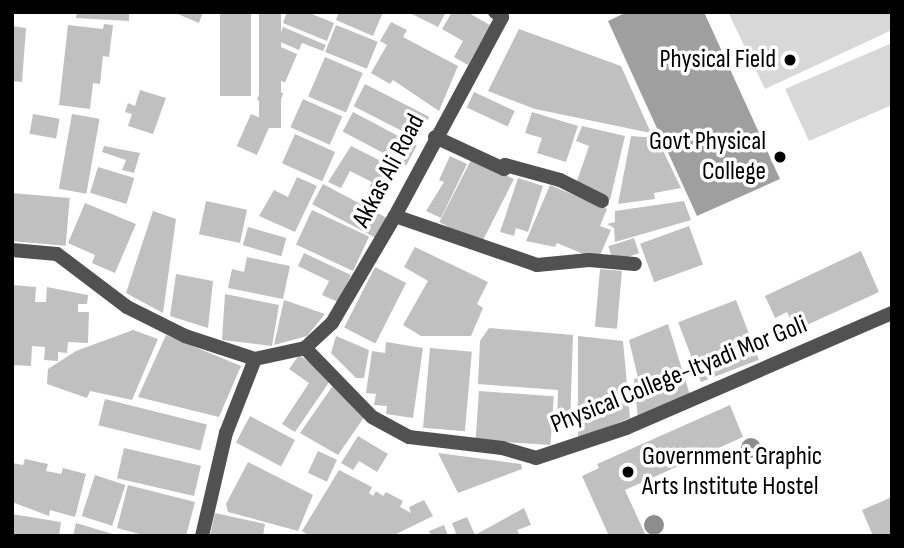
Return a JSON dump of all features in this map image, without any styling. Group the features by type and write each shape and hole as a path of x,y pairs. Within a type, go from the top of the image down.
{"street":[{"name":"Akkas Ali Road","path":"305,348 332,323 395,216 502,16 495,12"},
{"path":"435,137 503,169 505,165 560,180 602,201"},
{"path":"395,216 537,265 589,260 635,264"},
{"path":"12,250 57,254 128,307 185,337 255,359 305,348"},
{"name":"Physical College-Ityadi Mor Goli","path":"305,348 372,416 409,437 502,448 536,458 626,428 892,313"},
{"path":"202,536 226,433 255,359"}],"shaded area":[{"path":"627,12 704,12 780,179 697,216 608,21"},
{"name":"Physical Field","path":"728,12 892,12 892,30 765,89"},
{"path":"892,43 892,105 809,141 785,89"}],"building":[{"path":"77,12 129,12 129,21 76,18"},
{"path":"173,12 203,12 199,23"},
{"path":"220,12 251,12 251,96 220,96"},
{"path":"259,12 281,12 281,128 259,128"},
{"path":"287,12 307,12 334,23 327,41 283,23"},
{"path":"339,12 383,12 373,36 336,20"},
{"path":"408,12 446,12 438,27"},
{"path":"452,12 467,12 490,25 468,65 454,57 463,41 442,29"},
{"path":"391,22 407,30 403,37 458,66 439,111 393,80 390,84 371,73 387,45 380,41"},
{"path":"104,24 113,25 109,57 103,56 100,84 93,83 90,109 59,105 68,25 103,29"},
{"path":"336,25 378,42 367,69 325,52"},
{"path":"12,26 26,28 22,82 12,81"},
{"path":"283,27 326,45 323,51 302,43 299,50 278,41"},
{"path":"519,29 621,66 651,133 535,109 488,91"},
{"path":"276,45 297,54 285,83 264,74"},
{"path":"325,57 363,73 346,113 308,97"},
{"path":"365,84 429,117 418,139 354,106"},
{"path":"263,85 283,93 277,108 257,100"},
{"path":"140,90 166,98 153,134 128,126 132,114 125,112 128,103 135,106"},
{"path":"474,92 515,111 508,126 467,107"},
{"path":"303,99 342,116 330,145 290,127"},
{"path":"353,112 417,146 406,165 343,131"},
{"path":"532,112 578,126 566,162 537,153 542,138 525,133"},
{"path":"33,114 60,119 56,138 30,134"},
{"path":"72,114 100,119 86,194 59,189"},
{"path":"251,114 271,123 257,155 237,146"},
{"path":"582,126 625,136 610,200 576,184 589,146 576,141"},
{"path":"295,134 335,152 322,181 282,163"},
{"path":"631,136 657,138 681,188 654,193 655,199 618,204"},
{"path":"104,146 140,153 134,173 122,170 126,160 102,152"},
{"path":"351,146 395,168 375,208 363,202 372,182 350,171 341,188 328,182"},
{"path":"450,156 467,164 441,218 426,211 444,182 439,180"},
{"path":"472,158 514,179 481,243 439,222"},
{"path":"98,167 134,178 126,204 90,193"},
{"path":"297,177 317,186 295,232 259,216 274,190 288,197"},
{"path":"518,178 543,186 528,232 516,228 514,236 500,232"},
{"path":"323,184 387,218 376,238 312,204"},
{"path":"550,185 607,209 600,226 611,230 598,260 557,243 555,247 526,241"},
{"path":"12,193 70,198 66,246 12,241"},
{"path":"206,201 247,210 240,243 199,234"},
{"path":"684,201 691,220 615,242 614,228 607,224 615,222 615,211"},
{"path":"85,203 136,224 115,273 92,263 95,255 68,243"},
{"path":"312,210 369,237 353,271 296,244"},
{"path":"153,211 176,219 163,313 126,293"},
{"path":"689,226 703,265 654,282 640,244"},
{"path":"248,227 286,238 281,256 243,245"},
{"path":"634,238 639,253 613,262 608,246"},
{"path":"415,247 488,282 477,304 483,308 471,336 421,336 403,325 428,281 404,267"},
{"path":"861,251 879,292 796,330 787,312 775,318 765,296"},
{"path":"304,253 351,275 338,302 322,295 329,281 298,266"},
{"path":"247,257 290,266 283,299 228,288 232,269 244,272"},
{"path":"375,267 406,283 375,343 344,328"},
{"path":"600,269 622,271 617,329 595,327"},
{"path":"176,274 213,281 208,328 170,316"},
{"path":"12,285 36,287 35,302 46,302 47,287 88,295 87,304 78,304 78,312 89,312 88,343 68,342 67,353 58,352 58,361 44,360 45,347 32,346 31,366 12,365"},
{"path":"225,294 279,305 272,346 222,340"},
{"path":"284,300 325,314 307,336 274,345"},
{"path":"736,300 759,360 701,382 678,322"},
{"path":"668,324 690,395 638,419 634,379 638,378 629,340"},
{"path":"489,328 573,335 570,425 557,428 558,390 478,384 480,341"},
{"path":"133,330 158,339 132,400 90,391 87,398 47,384 48,369 76,351"},
{"path":"166,335 241,366 219,417 138,397"},
{"path":"336,336 369,350 364,378 356,378 331,353"},
{"path":"578,336 623,341 630,418 578,439"},
{"path":"386,342 423,348 413,418 386,414 387,406 374,405 376,394 366,393 372,351 385,353"},
{"path":"430,348 472,352 465,431 423,428"},
{"path":"299,355 332,378 295,432 282,424 309,383 289,369"},
{"path":"334,384 367,413 338,455 300,433"},
{"path":"479,391 554,396 550,445 476,440"},
{"path":"105,399 207,424 200,451 98,425"},
{"name":"Government Graphic Arts Institute Hostel","path":"730,405 743,437 625,490 646,536 609,536 582,476 599,468 597,464"},
{"path":"250,416 295,440 281,466 236,442"},
{"path":"358,436 388,454 377,472 359,461 353,470 341,463"},
{"path":"124,448 201,466 194,496 117,478"},
{"path":"318,451 337,460 327,482 308,473"},
{"path":"438,453 521,464 522,469 458,493"},
{"path":"25,459 48,464 46,471 61,474 63,468 86,474 75,517 50,510 49,516 12,502 12,463 23,465"},
{"path":"248,462 313,495 298,531 228,512 226,504"},
{"path":"339,470 372,487 369,493 373,496 376,491 383,496 386,492 403,501 400,507 411,513 409,507 424,500 433,516 392,536 310,536 302,531"},
{"path":"95,475 125,485 112,526 82,516"},
{"path":"128,485 195,502 186,536 147,536 117,528"},
{"path":"892,497 892,536 873,536 862,510"},
{"path":"524,508 531,525 517,530 520,536 450,536 456,533 452,523 467,517 475,535"},
{"path":"215,513 265,524 263,536 210,536"},
{"path":"12,514 61,522 59,536 12,536"},
{"path":"76,523 116,535 116,536 73,536"},
{"path":"444,525 448,536 431,536 429,531"}],"place":[{"name":"Physical Field","path":"790,60"},
{"name":"Govt Physical College","path":"780,157"},
{"name":"Government Graphic Arts Institute Hostel","path":"628,472"}]}
